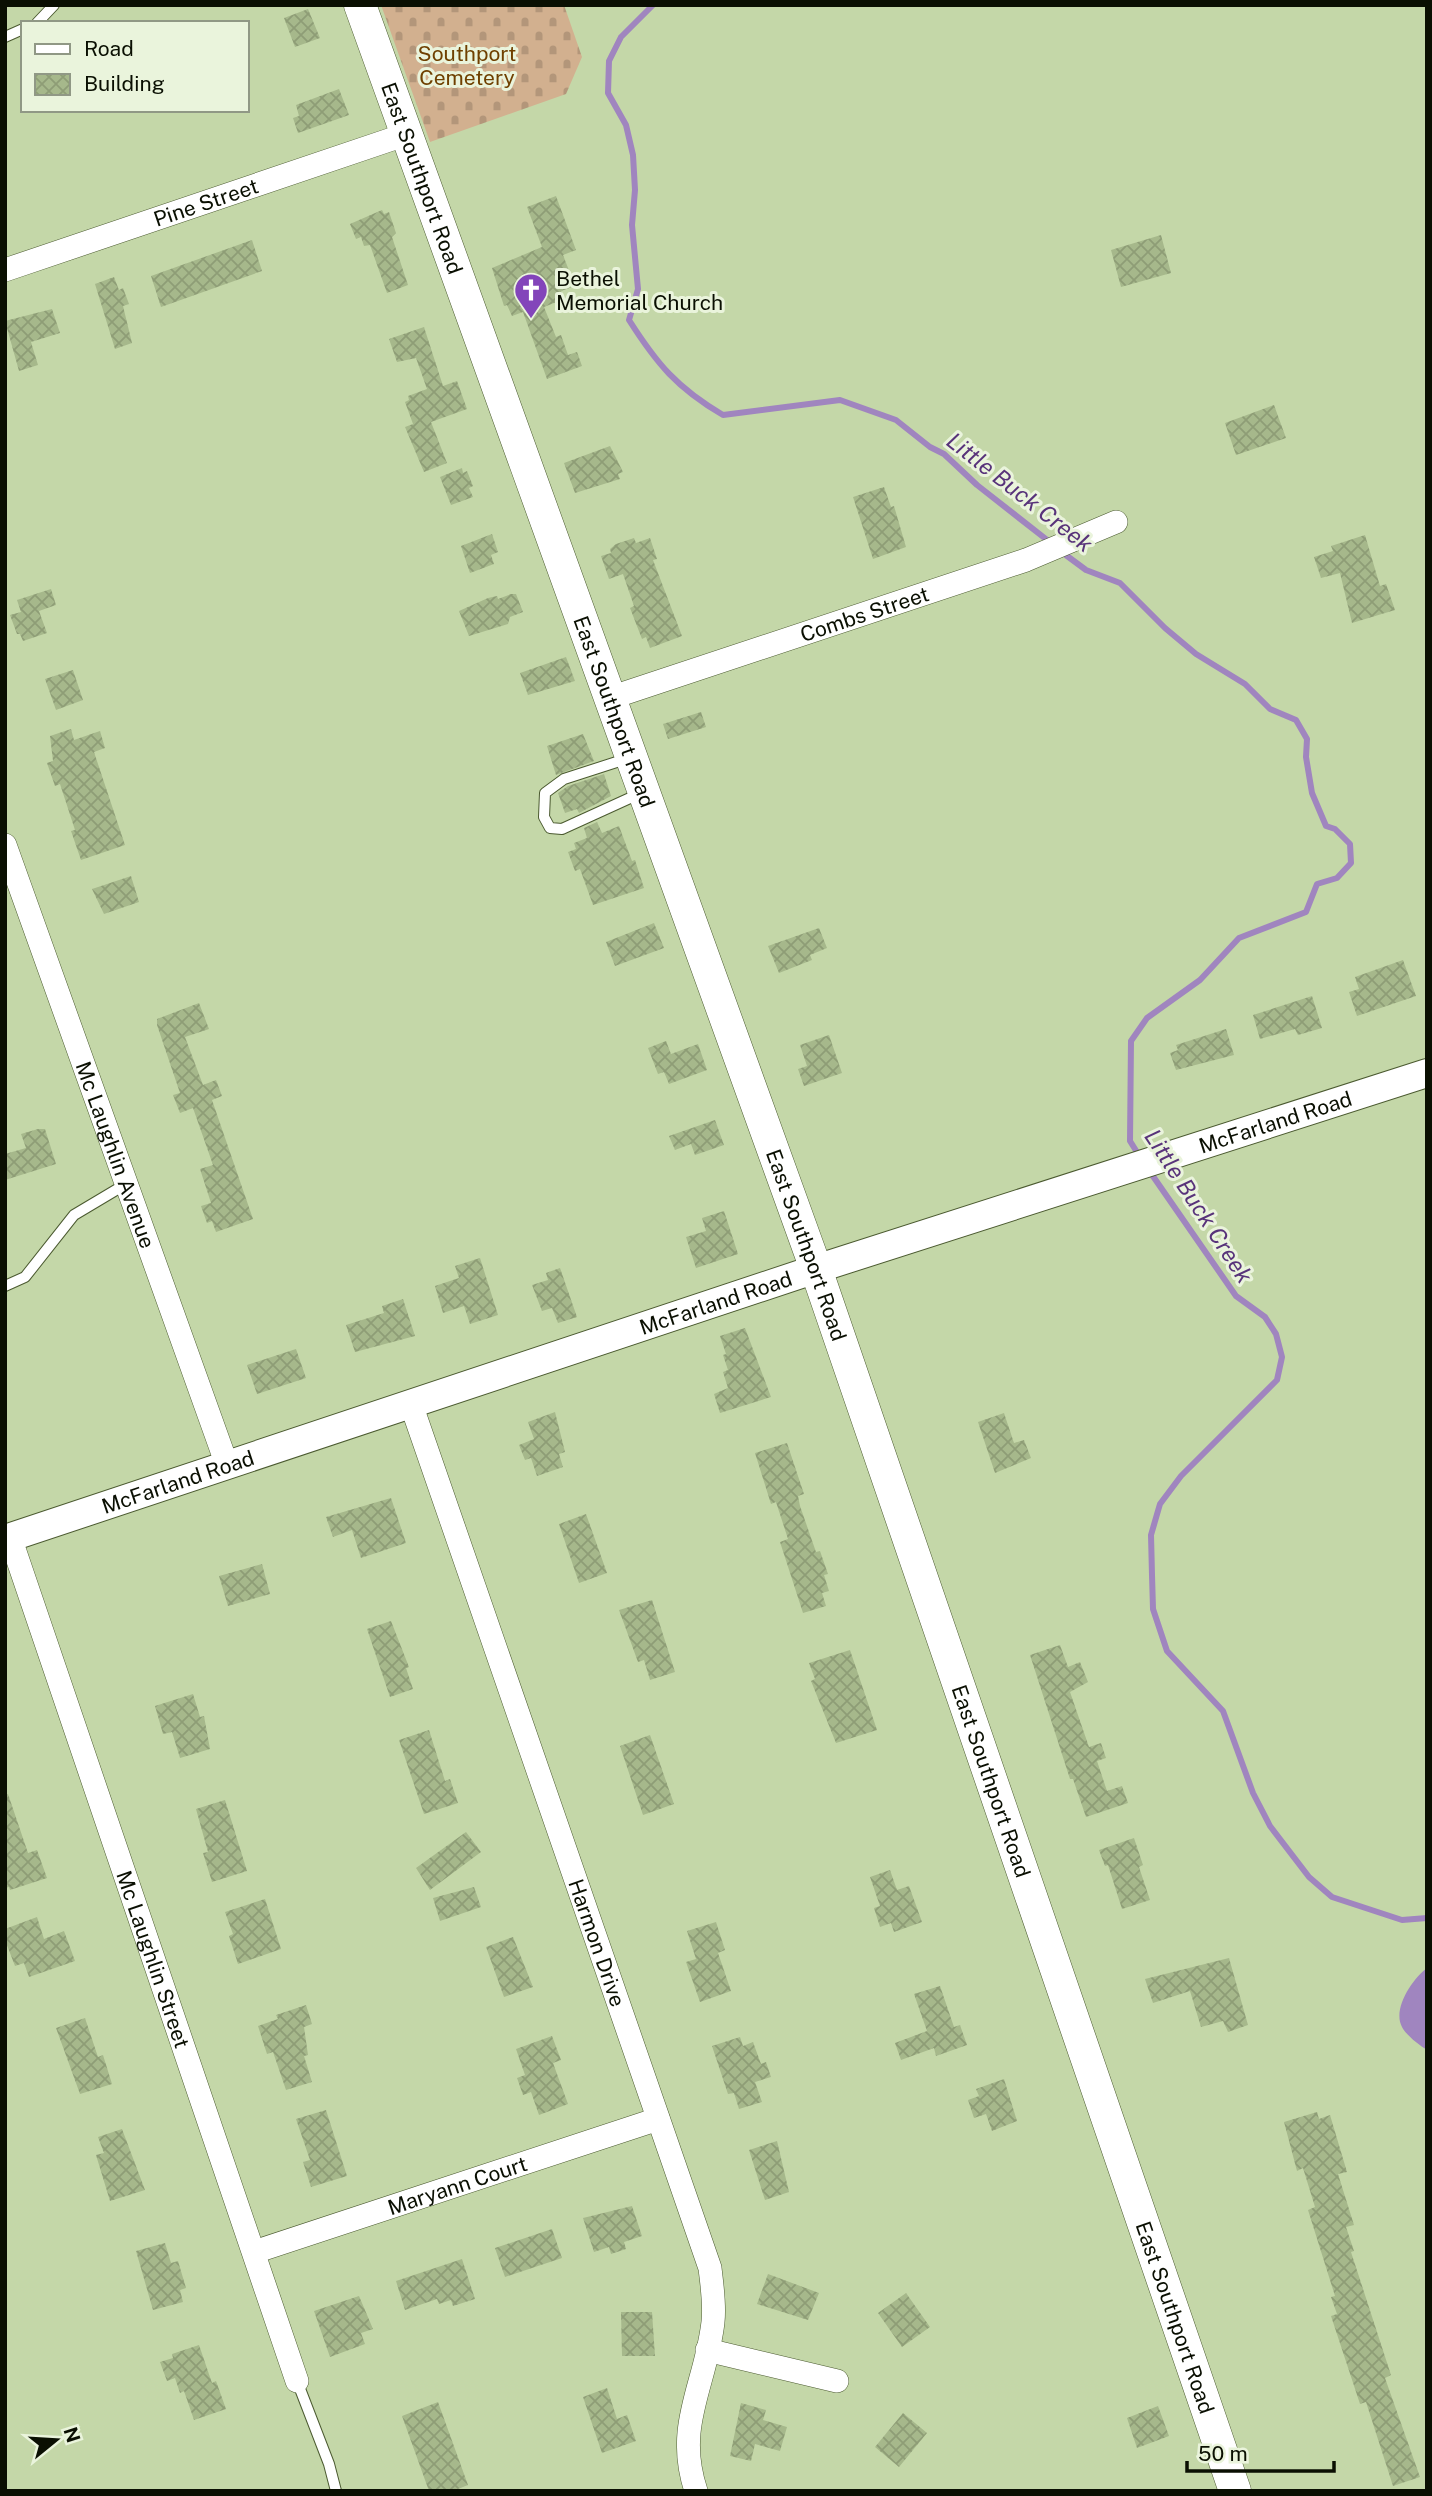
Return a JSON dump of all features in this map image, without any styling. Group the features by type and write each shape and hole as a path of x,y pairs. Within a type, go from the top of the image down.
{"main road":[{"name":"East Southport Road","path":"360,5 816,1269 1235,2491"}],"street":[{"name":"Pine Street","path":"5,270 407,134"},
{"name":"Combs Street","path":"610,698 1026,560 1116,522"},
{"name":"Mc Laughlin Avenue","path":"5,845 227,1465"},
{"name":"McFarland Road","path":"7,1538 816,1269 1427,1073"},
{"name":"Harmon Drive","path":"411,1404 710,2268 713,2314 708,2350 687,2440 688,2466 696,2491"},
{"name":"Mc Laughlin Street","path":"7,1538 297,2381"},
{"name":"Maryann Court","path":"254,2252 659,2119"},
{"path":"708,2350 837,2381"}],"lane":[{"path":"39,21 54,5"},
{"path":"5,37 21,30"},
{"path":"632,757 555,783 545,793 544,817 550,828 562,829 644,792"},
{"path":"5,1286 25,1277 74,1215 127,1183"},
{"path":"297,2381 329,2464 336,2491"}],"green space":[{"name":"Southport Cemetery","path":"381,5 564,5 582,57 566,94 430,142"}],"shaded area":[{"path":"1427,1968 1427,2050 1406,2033 1400,2020 1400,2012 1406,1994"}],"building":[{"path":"308,9 320,38 295,47 284,18"},
{"path":"339,89 349,115 298,133 293,118 299,116 296,105"},
{"path":"556,196 576,250 563,255 575,286 561,291 564,299 544,307 556,337 561,335 568,355 577,352 582,366 547,379 523,312 512,316 507,305 504,306 492,268 542,247 527,207"},
{"path":"382,210 384,214 389,212 396,233 392,237 408,285 387,293 370,245 364,246 361,237 356,239 350,224"},
{"path":"1161,235 1171,273 1121,287 1111,250"},
{"path":"252,240 262,271 161,307 151,276"},
{"path":"114,277 119,290 123,288 129,304 123,306 132,343 115,349 95,284"},
{"path":"52,309 60,333 31,342 38,365 19,371 5,321"},
{"path":"424,327 443,386 457,381 467,409 431,422 447,463 424,472 405,427 413,424 405,402 409,400 408,396 427,389 416,358 397,362 389,339"},
{"path":"1274,405 1286,438 1236,455 1225,423"},
{"path":"610,446 623,472 618,474 620,479 575,493 564,463"},
{"path":"462,468 463,473 467,471 473,486 469,488 473,497 451,505 440,477"},
{"path":"884,487 891,507 894,506 906,547 873,559 853,497"},
{"path":"492,534 498,552 491,555 494,564 470,573 461,546"},
{"path":"1365,535 1380,586 1386,584 1395,610 1352,623 1340,573 1321,578 1314,557 1333,551 1331,546"},
{"path":"634,538 636,543 650,538 657,559 653,560 682,636 650,648 646,637 642,639 630,608 634,606 623,574 609,579 601,556 611,553 610,549 616,544"},
{"path":"51,589 56,605 39,611 47,633 23,641 20,634 17,634 10,615 21,612 17,600"},
{"path":"516,594 523,612 510,617 508,624 469,636 459,611 488,598 497,596 498,599"},
{"path":"566,657 575,681 528,695 520,673"},
{"path":"73,670 83,700 56,710 45,679"},
{"path":"701,712 706,727 668,739 663,724"},
{"path":"71,729 74,740 100,731 105,748 94,752 125,845 81,860 71,831 75,830 60,784 55,786 47,763 53,761 50,736"},
{"path":"583,734 594,761 556,775 547,746"},
{"path":"604,774 611,796 579,813 577,809 565,813 558,793 568,786"},
{"path":"597,822 602,833 619,826 632,861 635,860 644,888 593,905 580,869 575,871 568,852 576,849 574,843 587,838 584,828"},
{"path":"131,876 139,902 104,914 92,889"},
{"path":"654,923 664,948 615,966 606,942"},
{"path":"819,928 827,948 810,955 812,960 779,973 768,946"},
{"path":"1403,960 1416,996 1357,1016 1349,992 1359,989 1355,977"},
{"path":"1312,996 1322,1028 1298,1035 1295,1029 1260,1039 1253,1015"},
{"path":"199,1003 209,1029 185,1037 203,1085 216,1080 222,1096 212,1100 253,1219 216,1232 212,1221 207,1223 201,1206 211,1203 200,1169 213,1165 193,1108 180,1113 173,1095 180,1093 157,1025 157,1019"},
{"path":"1226,1029 1234,1055 1176,1070 1170,1053 1178,1050 1176,1045"},
{"path":"829,1035 842,1073 804,1086 798,1069 807,1066 800,1045"},
{"path":"666,1041 671,1054 698,1044 707,1070 669,1084 664,1072 658,1074 648,1048"},
{"path":"715,1120 724,1145 695,1155 691,1144 675,1150 669,1136"},
{"path":"45,1129 56,1164 5,1180 5,1154 26,1148 21,1134"},
{"path":"724,1211 738,1254 696,1268 686,1237 706,1231 702,1218"},
{"path":"480,1258 498,1315 470,1324 464,1306 443,1313 435,1286 459,1278 455,1266"},
{"path":"560,1268 577,1317 558,1323 552,1308 542,1311 532,1285 548,1280 546,1273"},
{"path":"403,1299 415,1336 355,1352 346,1325 384,1313 382,1306"},
{"path":"745,1328 771,1397 720,1413 714,1394 728,1388 723,1372 728,1370 720,1336"},
{"path":"296,1349 306,1378 257,1394 247,1365"},
{"path":"555,1412 565,1452 559,1454 563,1467 537,1476 531,1458 525,1460 519,1445 534,1439 528,1422"},
{"path":"1004,1413 1014,1443 1024,1440 1031,1458 995,1473 978,1422"},
{"path":"787,1443 804,1494 798,1496 800,1506 816,1552 820,1551 828,1574 824,1575 829,1591 822,1593 826,1606 803,1613 780,1542 788,1539 776,1502 771,1504 755,1453"},
{"path":"391,1498 406,1543 361,1558 352,1530 333,1537 326,1517"},
{"path":"586,1514 607,1573 579,1583 559,1524"},
{"path":"262,1564 270,1594 228,1606 219,1576"},
{"path":"652,1600 675,1672 650,1680 644,1660 638,1662 619,1610"},
{"path":"391,1621 409,1667 406,1668 413,1689 390,1697 367,1629"},
{"path":"1060,1645 1068,1667 1080,1662 1088,1682 1070,1692 1089,1747 1101,1743 1106,1758 1097,1761 1107,1791 1122,1786 1128,1803 1086,1817 1073,1779 1070,1779 1030,1655"},
{"path":"850,1650 877,1730 836,1743 811,1681 815,1679 809,1663"},
{"path":"193,1694 200,1717 204,1716 210,1749 180,1758 172,1732 163,1734 155,1706"},
{"path":"429,1730 445,1781 450,1779 458,1803 424,1814 399,1740"},
{"path":"650,1735 674,1804 643,1815 620,1746"},
{"path":"8,1794 28,1853 37,1850 47,1878 10,1890 9,1887 5,1888 5,1795"},
{"path":"225,1800 247,1871 212,1882 203,1853 208,1852 196,1809"},
{"path":"466,1832 481,1852 430,1890 416,1868"},
{"path":"1134,1838 1143,1865 1139,1867 1150,1900 1122,1909 1108,1865 1105,1866 1099,1850"},
{"path":"890,1870 897,1890 909,1886 922,1922 894,1932 891,1923 880,1927 874,1908 880,1906 870,1877"},
{"path":"474,1887 481,1907 440,1921 433,1898"},
{"path":"265,1899 281,1949 238,1964 229,1936 233,1934 225,1912"},
{"path":"37,1917 44,1939 64,1931 75,1961 29,1977 24,1963 15,1966 5,1940 5,1929"},
{"path":"716,1922 725,1950 718,1953 731,1991 700,2002 686,1962 696,1959 687,1931"},
{"path":"513,1937 533,1987 504,1997 486,1947"},
{"path":"1229,1958 1248,2025 1228,2032 1223,2021 1201,2027 1190,1991 1153,2003 1145,1979"},
{"path":"940,1986 954,2027 960,2025 967,2045 936,2056 934,2048 901,2060 895,2043 927,2031 914,1994"},
{"path":"306,2005 312,2024 304,2027 308,2055 304,2056 312,2082 286,2090 273,2052 267,2054 258,2026 278,2019 276,2015"},
{"path":"85,2018 98,2057 103,2055 112,2084 80,2094 56,2028"},
{"path":"552,2036 561,2060 553,2063 568,2104 539,2115 531,2092 523,2095 517,2078 525,2075 516,2049"},
{"path":"740,2037 743,2046 753,2042 761,2064 766,2062 771,2077 755,2082 762,2102 739,2109 734,2093 728,2094 712,2046"},
{"path":"1004,2079 1017,2121 992,2131 986,2114 974,2118 968,2100 979,2096 976,2089"},
{"path":"326,2110 347,2176 311,2187 303,2162 310,2160 296,2119"},
{"path":"1317,2112 1319,2119 1330,2115 1347,2172 1338,2174 1354,2225 1346,2227 1354,2251 1351,2252 1391,2375 1385,2378 1420,2477 1393,2486 1366,2402 1360,2404 1331,2316 1337,2314 1331,2297 1335,2296 1308,2210 1315,2207 1303,2168 1297,2171 1284,2122"},
{"path":"122,2129 145,2190 110,2201 96,2155 104,2153 98,2137"},
{"path":"777,2141 789,2192 765,2200 749,2150"},
{"path":"632,2206 642,2236 624,2242 626,2249 611,2254 609,2247 594,2252 583,2218"},
{"path":"552,2229 562,2258 505,2277 495,2248"},
{"path":"165,2243 171,2263 178,2261 186,2288 180,2290 183,2302 153,2310 136,2251"},
{"path":"462,2259 475,2299 453,2306 451,2300 439,2304 437,2299 405,2310 396,2281"},
{"path":"768,2274 819,2293 808,2320 757,2304"},
{"path":"906,2293 930,2327 902,2347 878,2313"},
{"path":"359,2296 373,2329 361,2333 365,2344 330,2357 314,2311"},
{"path":"621,2312 652,2312 655,2356 622,2356"},
{"path":"199,2345 212,2383 216,2381 226,2409 194,2420 184,2391 180,2393 175,2378 167,2381 160,2362 173,2358 172,2354"},
{"path":"607,2388 617,2419 627,2415 636,2441 602,2453 583,2397"},
{"path":"438,2402 468,2485 453,2491 429,2491 402,2416"},
{"path":"741,2403 766,2410 763,2420 787,2427 780,2451 755,2444 751,2461 730,2456"},
{"path":"1158,2406 1169,2436 1137,2448 1127,2418"},
{"path":"903,2413 927,2433 899,2467 875,2447"}],"waterway":[{"name":"Little Buck Creek","path":"653,5 621,37 609,61 608,93 626,125 633,155 635,190 632,225 638,289 629,320 649,350 680,385 723,415 840,400 896,420 930,447 944,454 977,485 1051,543"},
{"name":"Little Buck Creek","path":"1059,550 1086,570 1120,583 1165,628 1196,654 1245,684 1270,709 1296,720 1307,739 1306,757 1312,793 1326,826 1335,829 1350,844 1351,863 1337,878 1317,884 1306,912 1239,938 1200,980 1147,1018 1131,1041 1130,1141 1140,1157"},
{"name":"Little Buck Creek","path":"1148,1169 1236,1296 1265,1317 1276,1334 1282,1357 1277,1380 1181,1476 1160,1504 1151,1535 1153,1609 1167,1651 1223,1711 1253,1793 1270,1826 1309,1877 1332,1897 1402,1920 1427,1918"}],"place":[{"name":"Bethel Memorial Church","path":"531,320"}]}
